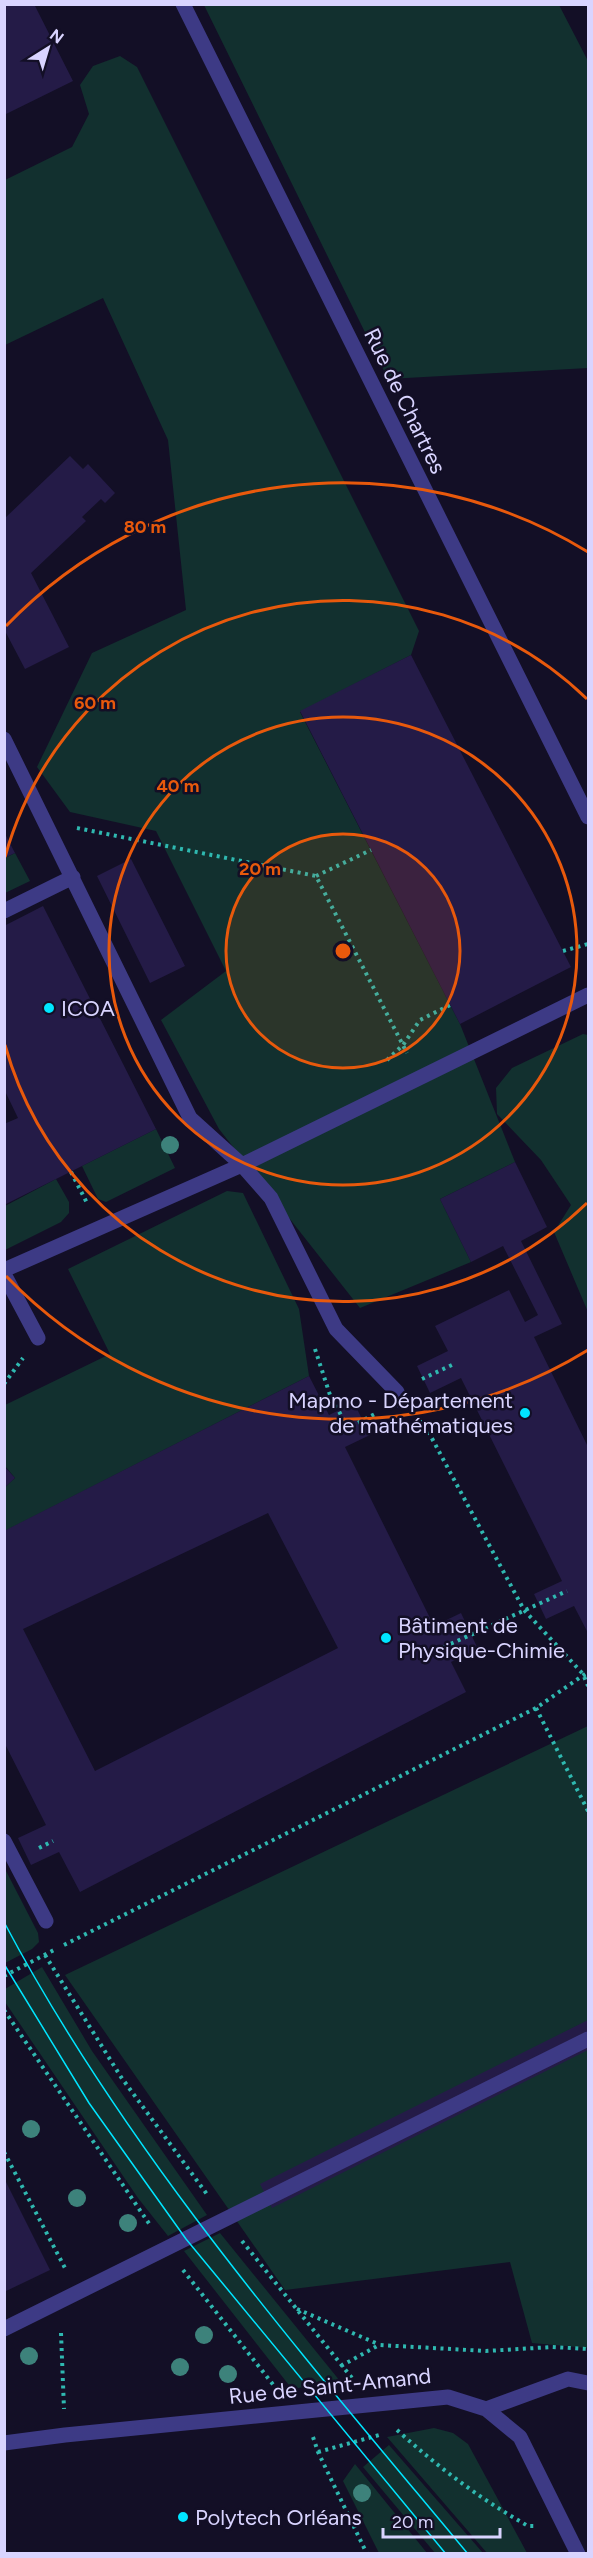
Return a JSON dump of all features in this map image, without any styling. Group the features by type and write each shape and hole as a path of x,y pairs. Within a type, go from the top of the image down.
{"street":[{"name":"Rue de Chartres","path":"183,4 588,817"},
{"path":"4,739 189,1118 242,1165 271,1198 336,1329 397,1392 401,1401"},
{"path":"4,911 73,878"},
{"path":"38,1338 4,1272 242,1165 588,995"},
{"path":"4,1841 46,1921"},
{"path":"4,2329 588,2039"},
{"path":"486,2409 568,2379 588,2383"},
{"name":"Rue de Saint-Amand","path":"4,2443 448,2397 486,2409 520,2437 578,2553"}],"path":[{"path":"45,821 316,876 371,850"},
{"path":"316,876 420,1077"},
{"path":"563,951 588,944"},
{"path":"71,1172 100,1228"},
{"path":"423,1379 454,1364"},
{"path":"401,1401 428,1431 524,1610 583,1674 588,1686"},
{"path":"338,1433 363,1421"},
{"path":"524,1610 471,1635 466,1637 460,1639 444,1647 454,1642 464,1638 474,1633 504,1619 524,1610 567,1591"},
{"path":"4,1976 536,1708 588,1672"},
{"path":"536,1708 588,1812"},
{"path":"38,1849 53,1841"},
{"path":"45,1954 121,2077 225,2219 341,2366 378,2344"},
{"path":"4,2010 166,2249 281,2395"},
{"path":"4,2152 77,2293 61,2331 65,2435"},
{"path":"295,2308 378,2344 486,2351 552,2347 588,2349"},
{"path":"367,2553 318,2452 397,2430 439,2468 528,2526 565,2526"}],"green space":[{"path":"204,5 559,5 588,61 588,368 388,379"},
{"path":"120,56 137,67 419,631 411,655 300,712 460,1024 515,1162 440,1199 471,1262 360,1308 219,1129 161,1020 226,971 156,831 70,812 37,767 92,653 186,610 168,440 103,298 5,345 5,180 72,147 89,114 80,85 93,66"},
{"path":"15,853 30,881 5,893 5,858"},
{"path":"583,1034 588,1035 588,1312 554,1232 571,1205 541,1160 497,1114 496,1088 512,1068"},
{"path":"156,1129 175,1168 106,1202 98,1199 82,1166"},
{"path":"56,1179 69,1202 69,1213 61,1222 5,1250 5,1206"},
{"path":"227,1191 243,1193 299,1309 309,1376 5,1531 4,1488 15,1478 5,1466 5,1405 110,1354 68,1269"},
{"path":"588,1726 588,2348 532,2343 510,2262 285,2290 65,1975"},
{"path":"5,1869 38,1933 39,1942 32,1949 5,1963"},
{"path":"42,1967 92,2051 207,2215 168,2236 138,2198 5,2002 5,1989"},
{"path":"220,2233 340,2381 292,2389 184,2251"},
{"path":"434,2428 453,2433 468,2444 527,2553 487,2553 387,2437"},
{"path":"389,2445 483,2553 435,2553 363,2467"},
{"path":"355,2464 427,2553 379,2553 343,2481"}],"building":[{"path":"4,4 34,4 73,81 4,115"},
{"path":"70,456 83,469 88,464 115,493 105,503 101,499 82,517 86,521 31,573 69,647 25,669 4,629 4,519"},
{"path":"411,655 571,967 460,1024 300,711"},
{"path":"4,832 15,853 4,858"},
{"path":"131,859 185,966 150,983 97,876"},
{"name":"ICOA","path":"43,906 156,1129 4,1205 4,1124 18,1118 4,1089 4,926"},
{"name":"Mapmo - Département de mathématiques","path":"515,1162 547,1227 521,1241 562,1324 534,1337 588,1447 588,1633 574,1606 546,1619 534,1594 562,1581 461,1378 430,1393 417,1366 448,1351 435,1326 509,1290 525,1322 538,1315 503,1246 471,1262 440,1199"},
{"name":"Bâtiment de Physique-Chimie","path":"309,1376 329,1415 354,1403 370,1435 345,1447 434,1626 461,1613 478,1649 451,1662 466,1692 80,1892 59,1852 31,1865 18,1838 46,1825 4,1742 4,1531","holes":["268,1513 338,1648 95,1771 23,1629"]},
{"path":"4,1466 15,1478 4,1488"},
{"path":"588,2020 588,2050 272,2208 260,2184"},
{"path":"4,2178 50,2270 4,2292"}],"tram line":[{"path":"4,1922 52,2008 161,2171 280,2327 468,2554"},
{"path":"4,1964 89,2103 186,2239 446,2554"}],"place":[{"name":"ICOA","path":"49,1008"},
{"name":"Mapmo - Département de mathématiques","path":"525,1413"},
{"name":"Bâtiment de Physique-Chimie","path":"386,1638"},
{"name":"Polytech Orléans","path":"183,2517"}]}
